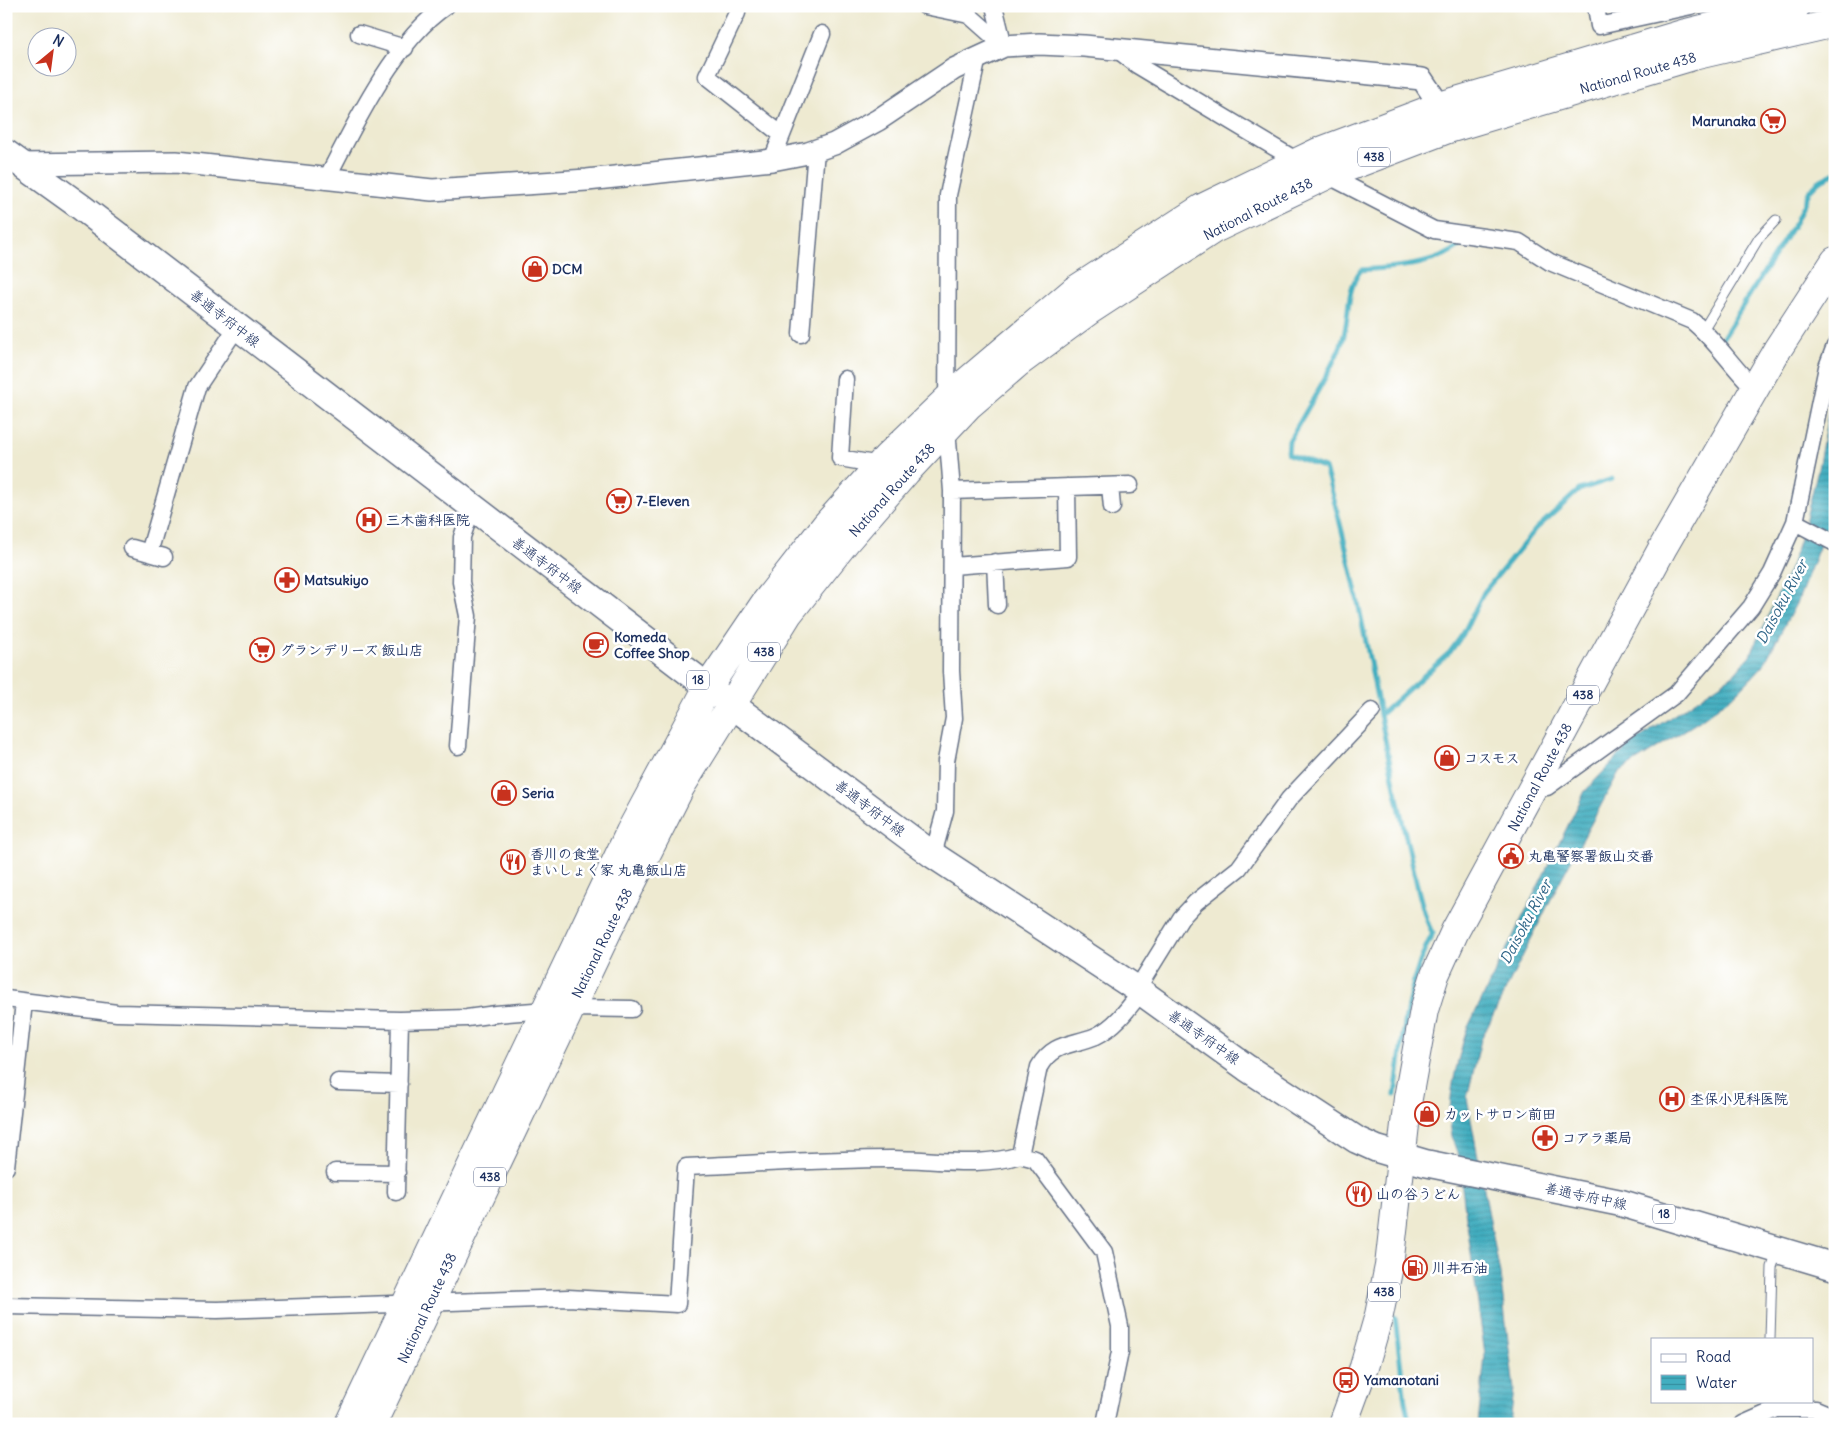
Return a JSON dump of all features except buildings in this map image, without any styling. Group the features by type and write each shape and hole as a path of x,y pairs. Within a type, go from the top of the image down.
{"highway":[{"name":"National Route 438","path":"559,1009 630,832 708,687 765,603 826,525 880,465 947,399 1075,290 1202,208 1299,162 1444,117 1688,26 1796,6"},
{"name":"National Route 438","path":"1688,26 1835,23"},
{"name":"National Route 438","path":"349,1424 418,1303 559,1009 677,794 788,614 847,540 968,406 1018,363 1090,310 1214,229 1444,117"},
{"name":"National Route 438","path":"1343,1424 1364,1367 1379,1315 1389,1266 1408,1098 1424,1010 1434,974 1455,931 1662,549 1801,311 1835,262"},
{"name":"National Route 438","path":"372,1424 418,1303"}],"main road":[{"name":"善通寺府中線","path":"11,161 81,207 731,705 933,855 1139,991 1247,1068 1357,1140 1377,1149 1448,1167 1621,1203 1694,1223 1778,1251 1835,1267"}],"street":[{"path":"926,6 969,15 1004,46"},
{"path":"994,6 1004,46"},
{"path":"1596,6 1599,26 1688,26"},
{"path":"327,178 366,104 405,48 438,8"},
{"path":"738,12 707,76 782,135"},
{"path":"359,34 405,48"},
{"path":"772,160 822,34"},
{"path":"11,161 176,162 432,190 451,190 577,180 772,160 834,144 878,120 954,69 1004,46 1039,44 1422,79 1444,117"},
{"path":"1119,50 1137,65 1299,162"},
{"path":"933,855 945,811 946,761 954,718 952,671 952,491 947,429 948,195 978,58"},
{"path":"801,334 816,150"},
{"path":"1327,175 1434,230 1519,242 1550,262 1692,321 1703,330 1737,372 1755,389"},
{"path":"132,548 157,555 197,387 237,327"},
{"path":"1534,788 1547,787 1676,694 1751,607 1772,573 1797,524 1828,367 1835,346"},
{"path":"845,379 840,458 880,465"},
{"path":"952,491 1130,485"},
{"path":"1110,486 1112,506"},
{"path":"952,566 1068,557 1066,487"},
{"path":"458,746 468,616 461,582 462,537 472,508"},
{"path":"1797,524 1835,543"},
{"path":"995,562 997,605"},
{"path":"1020,1155 1039,1067 1046,1054 1058,1048 1096,1036 1111,1026 1139,991 1181,918 1196,902 1239,868 1289,799 1372,711"},
{"path":"6,999 117,1013 400,1020 467,1018 559,1009 632,1009"},
{"path":"6,1167 24,1002"},
{"path":"396,1192 400,1020"},
{"path":"338,1082 398,1084"},
{"path":"6,1306 217,1310 568,1298 677,1304 686,1167 893,1159 933,1162 1001,1161 1020,1155 1035,1158 1104,1252 1120,1326 1120,1352 1105,1424"},
{"path":"335,1172 397,1173"},
{"path":"1743,1424 1776,1409 1816,1409 1835,1417"}],"lane":[{"path":"1703,330 1759,238 1776,220"},
{"path":"1770,1338 1772,1267 1778,1251"}],"water":[{"name":"Daisoku River","path":"1835,375 1835,517 1827,527 1799,598 1763,666 1737,693 1698,722 1619,772 1559,883 1481,1040 1467,1098 1500,1274 1514,1389 1510,1424 1478,1424 1485,1355 1457,1152 1452,1138 1450,1123 1452,1092 1466,1031 1585,791 1629,745 1732,676 1750,655 1791,566 1804,526 1818,469"}],"waterway":[{"path":"1720,342 1796,221 1810,190 1819,181 1835,173"},
{"path":"1395,1095 1403,1033 1411,992 1424,952 1433,933 1426,918 1416,881 1388,754 1360,610 1325,468 1288,454 1289,441 1336,357 1344,336 1352,287 1361,270 1428,261 1441,257 1463,243 1490,246"},
{"path":"1380,715 1450,652 1463,634 1484,592 1536,529 1579,490 1612,479"},
{"path":"1395,1317 1405,1402 1410,1424"}],"place":[{"name":"Marunaka","path":"1773,121"},
{"name":"DCM","path":"535,269"},
{"name":"7-Eleven","path":"619,501"},
{"name":"三木歯科医院","path":"369,520"},
{"name":"Matsukiyo","path":"287,580"},
{"name":"Komeda Coffee Shop","path":"596,645"},
{"name":"グランデリーズ 飯山店","path":"262,650"},
{"name":"コスモス","path":"1447,758"},
{"name":"Seria","path":"504,793"},
{"name":"丸亀警察署飯山交番","path":"1511,856"},
{"name":"香川の食堂 まいしょく家 丸亀飯山店","path":"513,862"},
{"name":"杢保小児科医院","path":"1672,1099"},
{"name":"カットサロン前田","path":"1427,1114"},
{"name":"コアラ薬局","path":"1545,1138"},
{"name":"山の谷うどん","path":"1359,1194"},
{"name":"川井石油","path":"1415,1268"},
{"name":"Yamanotani","path":"1346,1380"}]}
